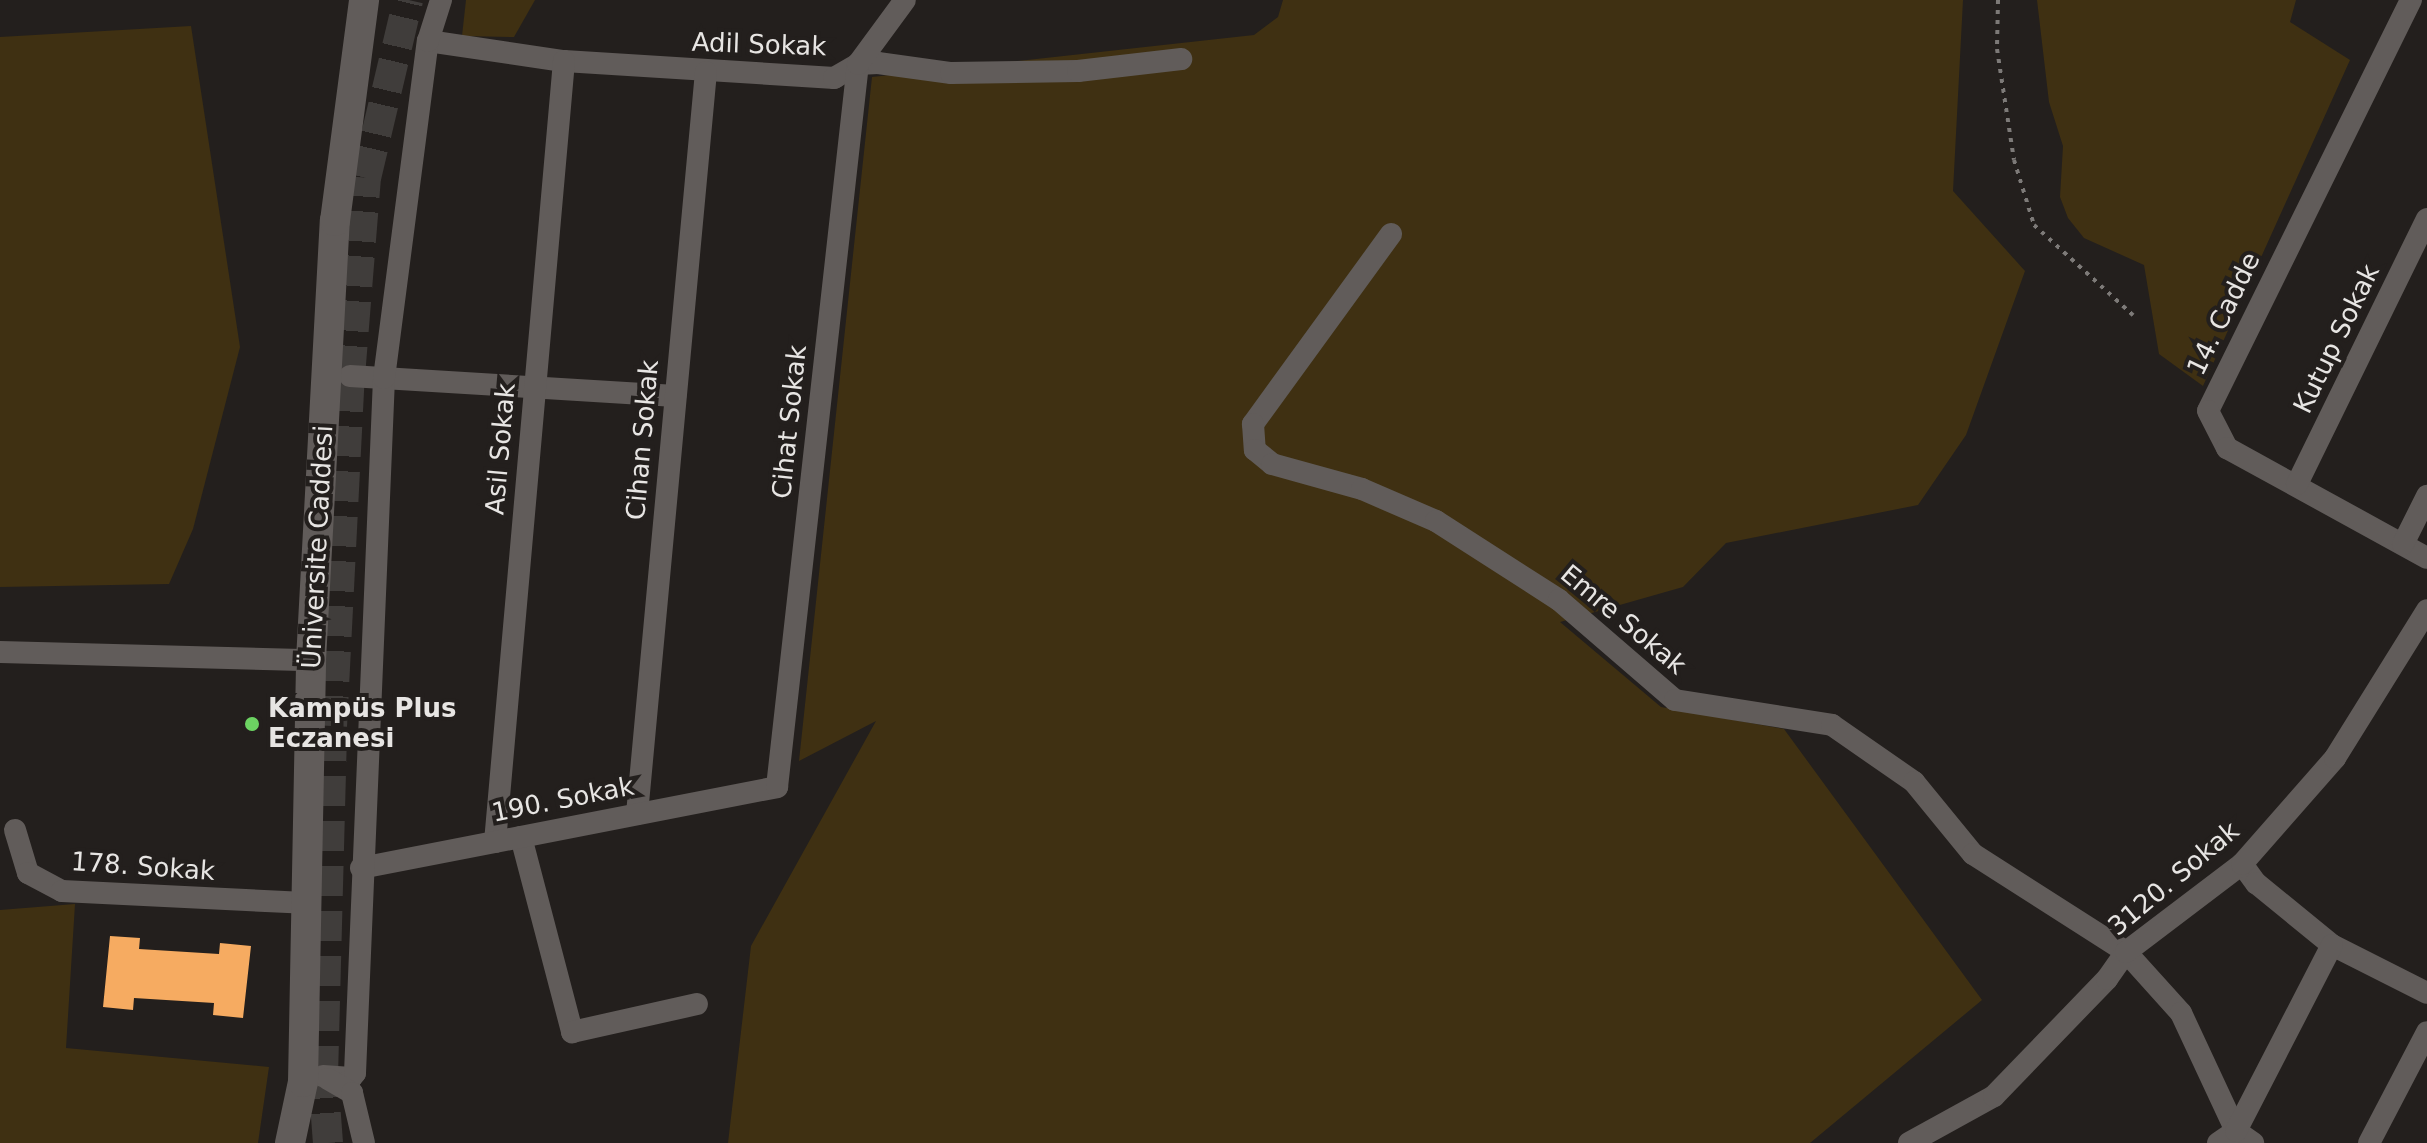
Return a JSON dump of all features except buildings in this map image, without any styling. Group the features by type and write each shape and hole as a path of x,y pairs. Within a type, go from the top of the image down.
{"street":[{"name":"Üniversite Caddesi","path":"290,1143 303,1082 311,660 335,221 364,0"},
{"path":"364,1143 352,1093 323,1076 351,1078 355,1073 361,868 384,378 428,41 441,0"},
{"path":"858,64 905,0"},
{"name":"14. Cadde","path":"2411,0 2208,411 2227,448 2427,558"},
{"name":"Adil Sokak","path":"428,41 564,61 834,78 858,64 951,73 1030,72 1181,59"},
{"name":"Asil Sokak","path":"495,842 564,61"},
{"name":"Cihat Sokak","path":"777,787 858,64"},
{"name":"Cihan Sokak","path":"637,814 706,72"},
{"name":"Kutup Sokak","path":"2297,484 2427,219"},
{"name":"Emre Sokak","path":"1391,234 1253,424 1255,450 1272,464 1362,489 1436,521 1559,600 1675,700 1832,725 1914,782 1973,854 2126,952 2181,1013 2236,1139"},
{"path":"350,376 675,396"},
{"path":"2403,544 2427,496"},
{"name":"3120. Sokak","path":"1909,1143 1994,1096 2107,979 2126,952 2242,864 2335,758 2427,610"},
{"path":"0,652 311,660"},
{"name":"190. Sokak","path":"361,868 777,787"},
{"name":"178. Sokak","path":"15,830 28,873 62,891 305,903"},
{"path":"521,837 572,1032 697,1004"},
{"path":"2242,864 2256,883 2332,945 2427,993"},
{"path":"2236,1139 2332,945"},
{"path":"2369,1143 2427,1032"}],"path":[{"path":"1998,0 1997,49 2014,160 2034,225 2133,315"}],"shaded area":[{"path":"466,0 535,0 514,37 462,36"},
{"path":"1283,0 1963,0 1953,191 2025,271 1966,435 1918,505 1726,543 1683,587 1560,622 1661,707 1784,729 1982,1000 1810,1143 728,1143 751,946 876,721 799,761 872,77 1254,35 1278,17"},
{"path":"2037,0 2296,0 2290,22 2350,60 2203,386 2159,354 2144,265 2084,238 2068,218 2060,197 2063,146 2049,102"},
{"path":"191,26 240,347 193,529 169,584 0,587 0,37"},
{"path":"75,904 66,1048 269,1067 258,1143 0,1143 0,910"}],"tunnel":[{"path":"328,1143 323,1076 332,726 350,376 366,178 408,0"}],"place":[{"name":"Kampüs Plus Eczanesi","path":"252,724"}]}
